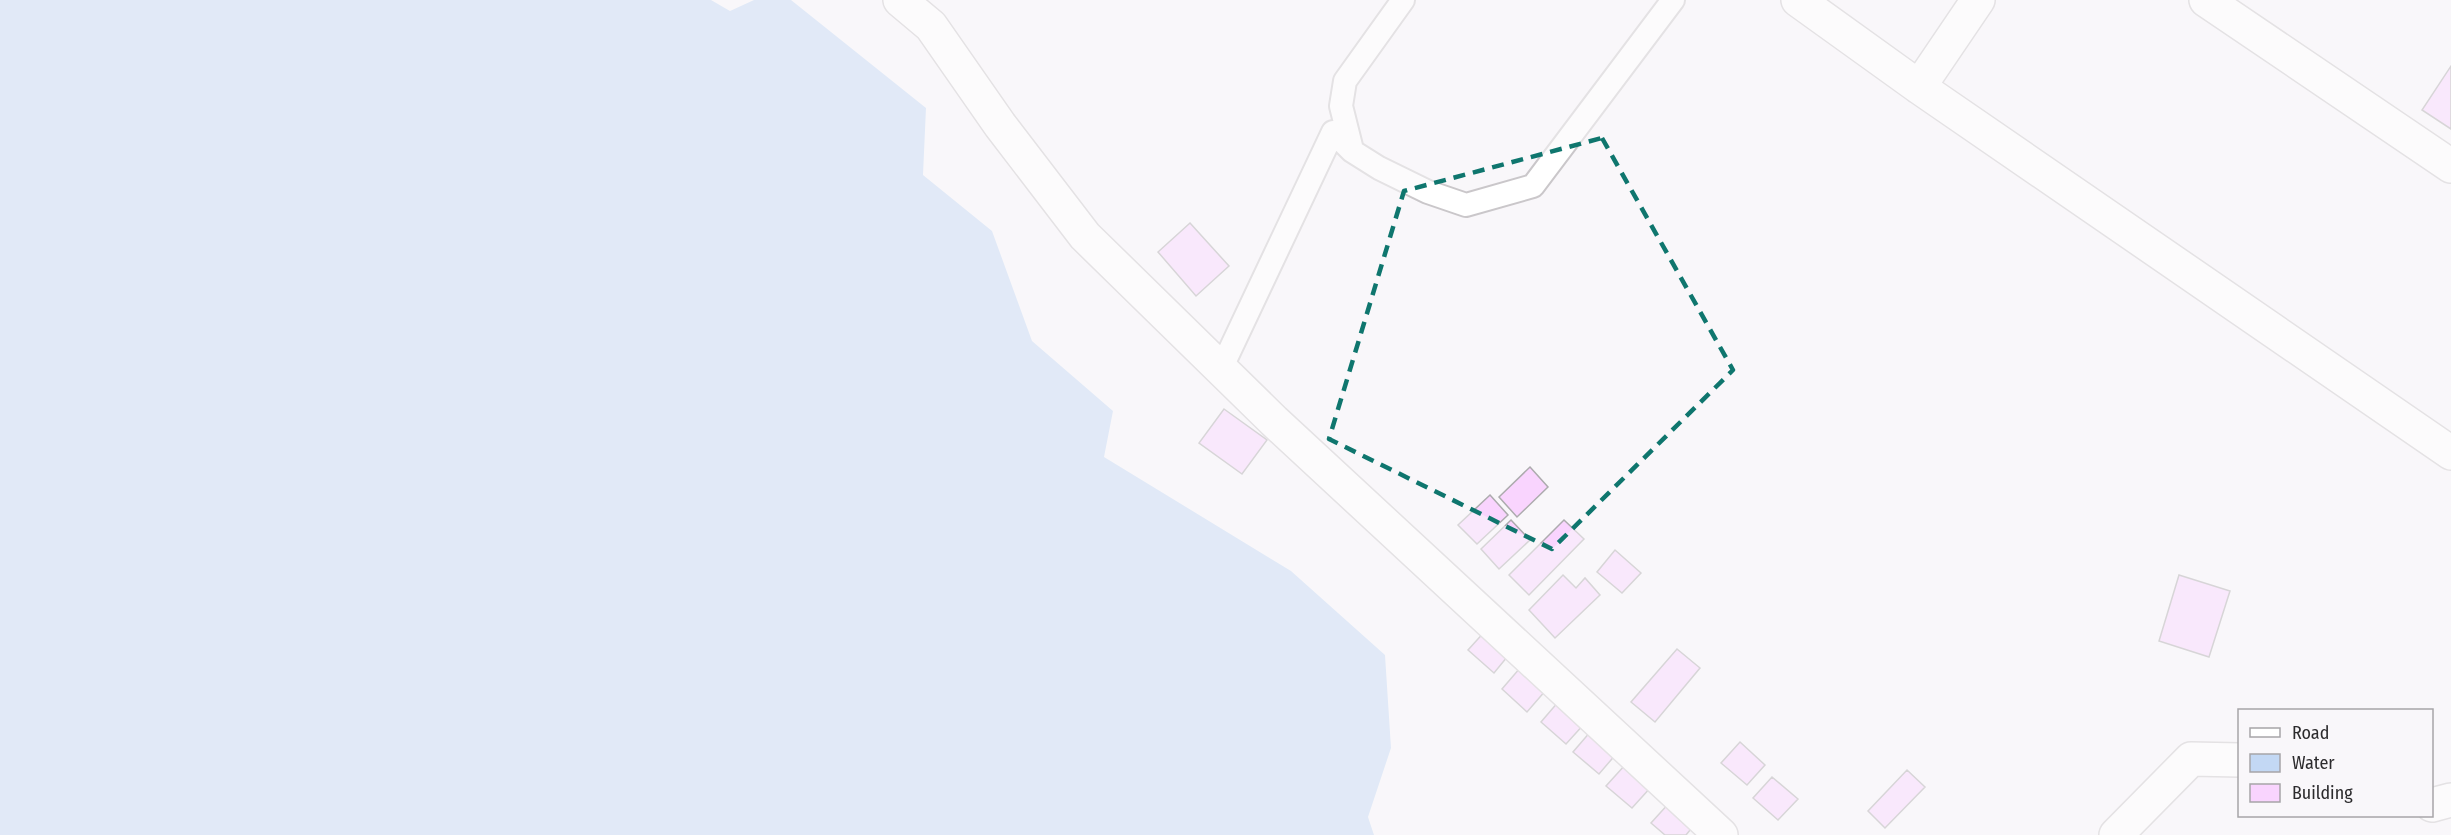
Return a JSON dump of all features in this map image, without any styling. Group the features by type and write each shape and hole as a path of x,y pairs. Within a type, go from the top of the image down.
{"street":[{"path":"900,0 931,27 1000,124 1085,236 1221,369 1721,835"},
{"path":"1798,0 1919,87 2451,453"},
{"path":"1919,87 1977,0"},
{"path":"2206,0 2451,166"},
{"path":"2116,835 2191,759 2238,760"},
{"path":"2433,805 2451,800"}],"lane":[{"path":"1352,151 1341,106 1345,81 1403,0"},
{"path":"1221,369 1333,132 1352,151 1428,192 1466,205 1533,186 1673,0"}],"highlighted area":[{"path":"1602,138 1733,370 1552,549 1329,439 1404,191"}],"water":[{"path":"0,0 711,0 730,11 754,0 791,0 926,108 923,175 992,231 1032,341 1113,411 1104,457 1291,571 1385,655 1391,748 1368,817 1374,835 0,835"}],"building":[{"path":"2451,66 2451,129 2422,110"},
{"path":"1190,223 1229,266 1196,296 1158,252"},
{"path":"1224,409 1267,440 1242,474 1199,443"},
{"path":"1530,467 1548,487 1517,517 1499,497"},
{"path":"1490,495 1508,515 1477,544 1458,525"},
{"path":"1511,520 1530,540 1499,569 1481,549"},
{"path":"1564,520 1584,539 1529,595 1509,575"},
{"path":"1615,550 1641,573 1622,593 1597,572"},
{"path":"1563,575 1576,588 1585,578 1600,595 1555,638 1529,610"},
{"path":"2179,575 2230,591 2209,657 2159,641"},
{"path":"1487,629 1512,651 1494,673 1468,650"},
{"path":"1677,649 1700,668 1655,722 1631,702"},
{"path":"1520,668 1546,690 1527,712 1502,689"},
{"path":"1559,701 1585,723 1566,744 1541,722"},
{"path":"1591,731 1617,753 1599,774 1573,752"},
{"path":"1740,742 1765,765 1747,785 1721,763"},
{"path":"1625,765 1651,787 1632,808 1606,786"},
{"path":"1907,770 1925,787 1885,828 1868,811"},
{"path":"1772,777 1798,799 1778,820 1753,798"},
{"path":"1670,802 1695,824 1686,835 1665,835 1651,823"}]}
